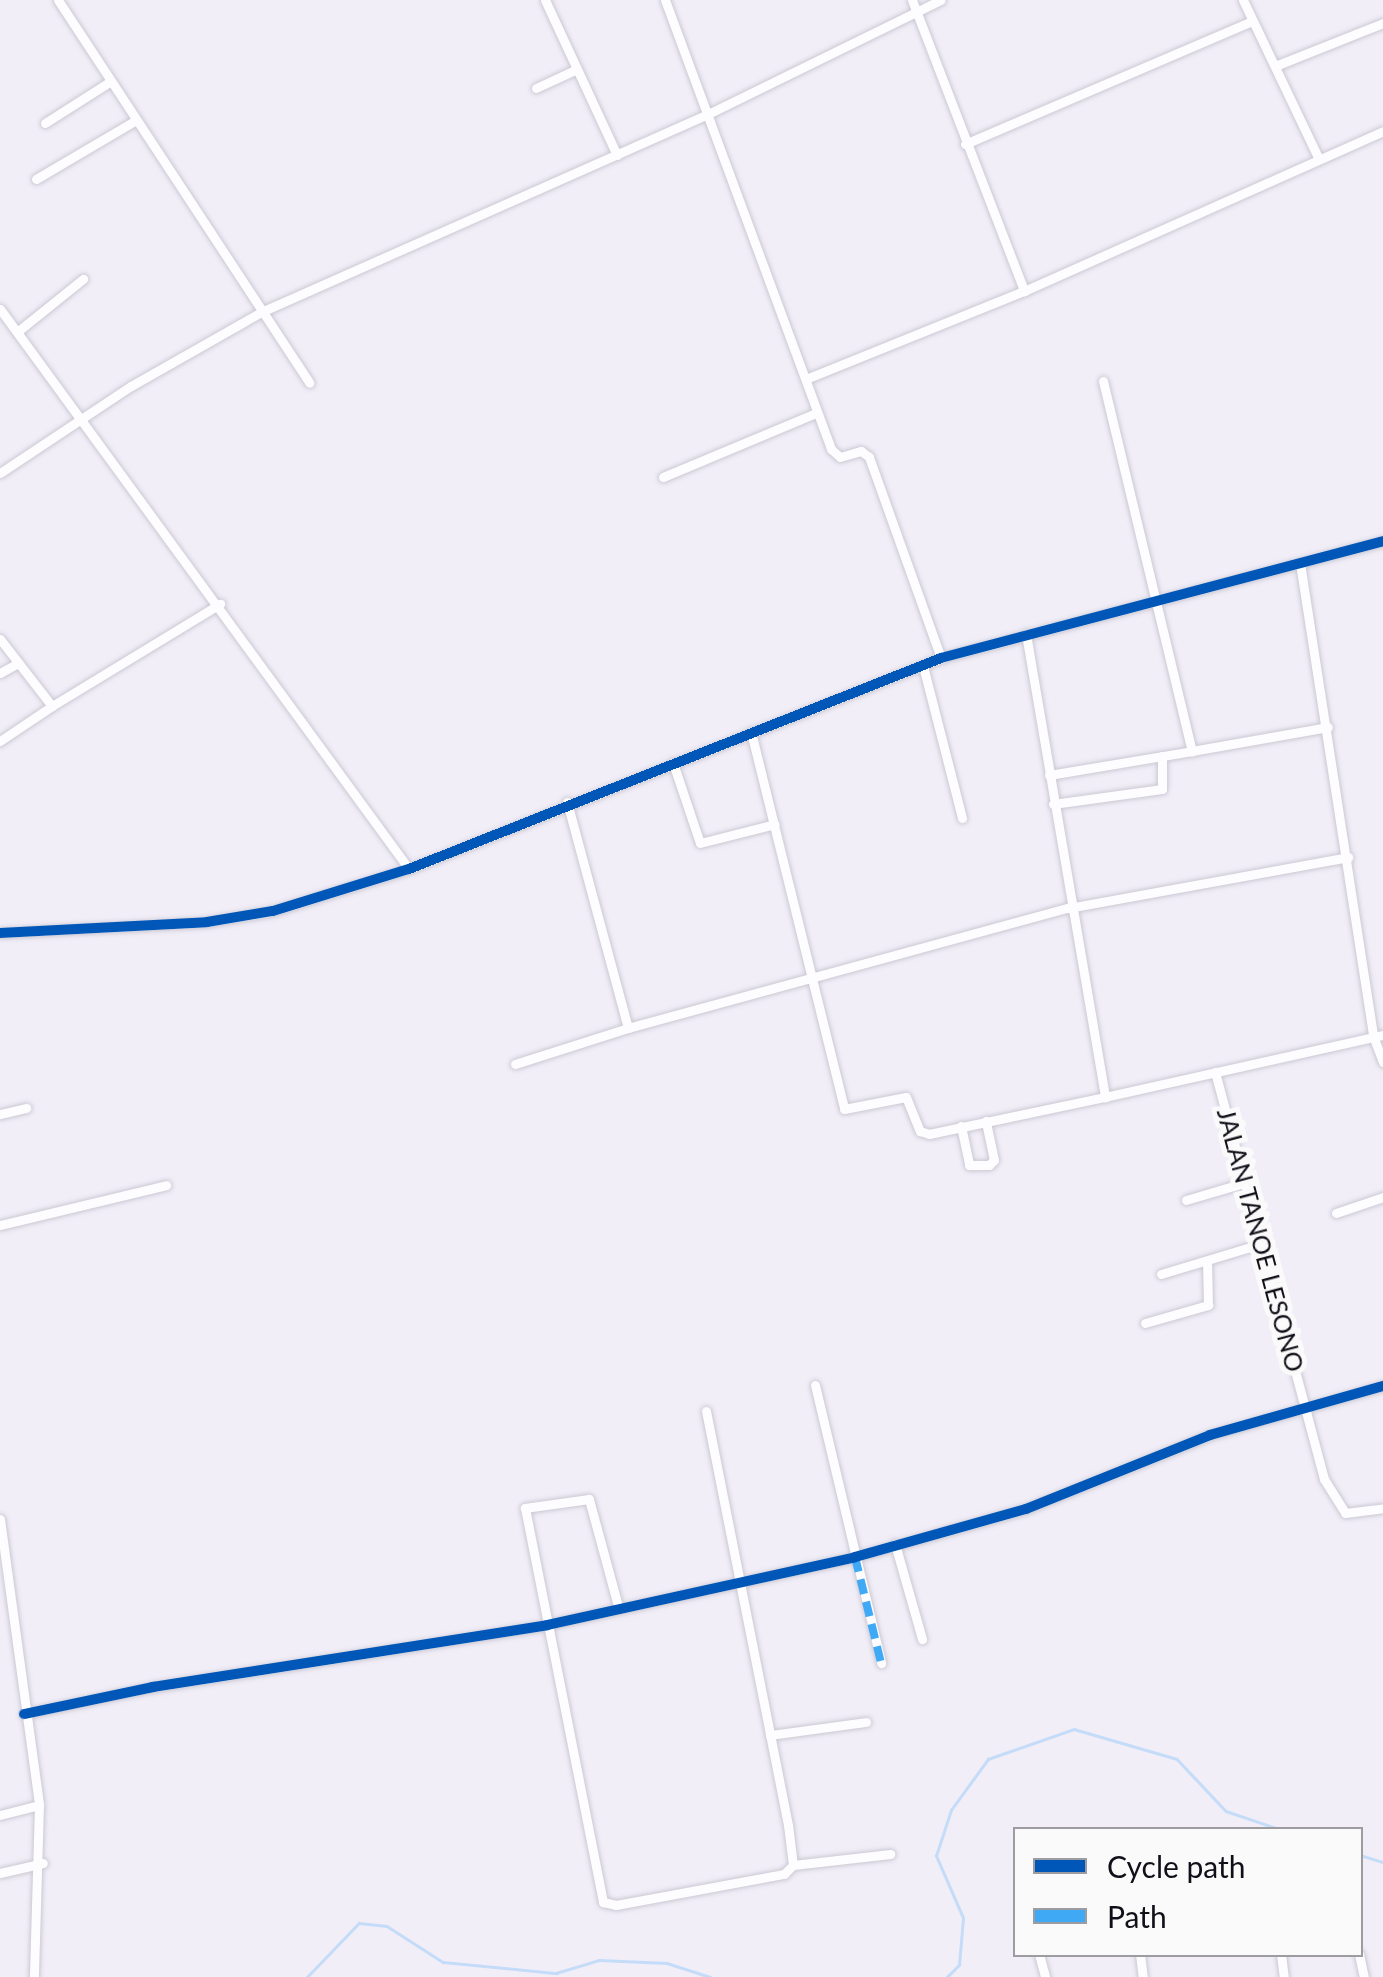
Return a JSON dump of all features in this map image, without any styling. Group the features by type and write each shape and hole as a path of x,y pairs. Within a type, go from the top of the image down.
{"street":[{"path":"58,0 310,383"},
{"path":"545,0 617,155"},
{"path":"665,0 816,413 836,455 861,452 869,457 941,658"},
{"path":"0,473 261,312 708,114 914,5 941,0"},
{"path":"1243,0 1318,157"},
{"path":"914,5 964,144 1024,291"},
{"path":"964,144 1252,21"},
{"path":"1275,66 1383,23"},
{"path":"536,88 577,69"},
{"path":"45,123 110,81"},
{"path":"36,179 136,120"},
{"path":"806,380 1024,291 1383,131"},
{"path":"17,332 83,279"},
{"path":"0,309 220,604 409,869"},
{"path":"1104,381 1192,751"},
{"path":"663,478 816,413"},
{"path":"0,933 207,922 274,910 409,869 567,802 941,658 1158,597 1383,541"},
{"path":"1300,563 1383,1062"},
{"path":"0,741 220,604"},
{"path":"1026,634 1068,908 1105,1097"},
{"path":"0,639 52,706"},
{"path":"0,673 18,662"},
{"path":"923,666 962,818"},
{"path":"1049,775 1328,726"},
{"path":"751,732 844,1109 906,1097 923,1134 1378,1036"},
{"path":"1053,804 1162,789 1162,756"},
{"path":"672,764 700,844 775,824"},
{"path":"567,802 628,1028"},
{"path":"515,1064 628,1028 811,982 1068,908 1348,856"},
{"name":"JALAN TANOE LESONO","path":"1216,1072 1264,1243 1304,1408 1338,1508 1349,1514 1383,1508"},
{"path":"0,1114 26,1108"},
{"path":"961,1126 969,1165 989,1165 994,1160 986,1121"},
{"path":"1186,1200 1247,1182"},
{"path":"0,1225 166,1184"},
{"path":"1336,1213 1383,1196"},
{"path":"1161,1274 1264,1243"},
{"path":"1146,1323 1208,1305 1207,1260"},
{"path":"814,1385 881,1664"},
{"path":"24,1714 547,1625 618,1606 855,1558 1026,1510 1094,1477 1383,1386"},
{"path":"706,1411 793,1866"},
{"path":"618,1606 590,1499 527,1508 522,1516 603,1902 616,1905 770,1878 793,1866 890,1854"},
{"path":"0,1519 24,1714 40,1805 43,1862 34,1977"},
{"path":"895,1544 922,1639"},
{"path":"770,1734 866,1722"},
{"path":"0,1815 40,1805"},
{"path":"0,1873 43,1862"}],"waterway":[{"path":"947,1977 959,1965 963,1918 936,1856 951,1810 988,1759 1074,1729 1177,1759 1226,1811 1273,1827"},
{"path":"1363,1856 1383,1862"},
{"path":"307,1977 359,1923 387,1926 443,1962 556,1973 599,1960 667,1963 710,1977"}],"marked path":[{"path":"855,1557 881,1663"}],"cycle path":[{"path":"0,933 207,922 273,911 409,869 941,658 1383,541"},
{"path":"24,1714 153,1687 547,1625 855,1557 1026,1509 1210,1435 1383,1386"}]}
